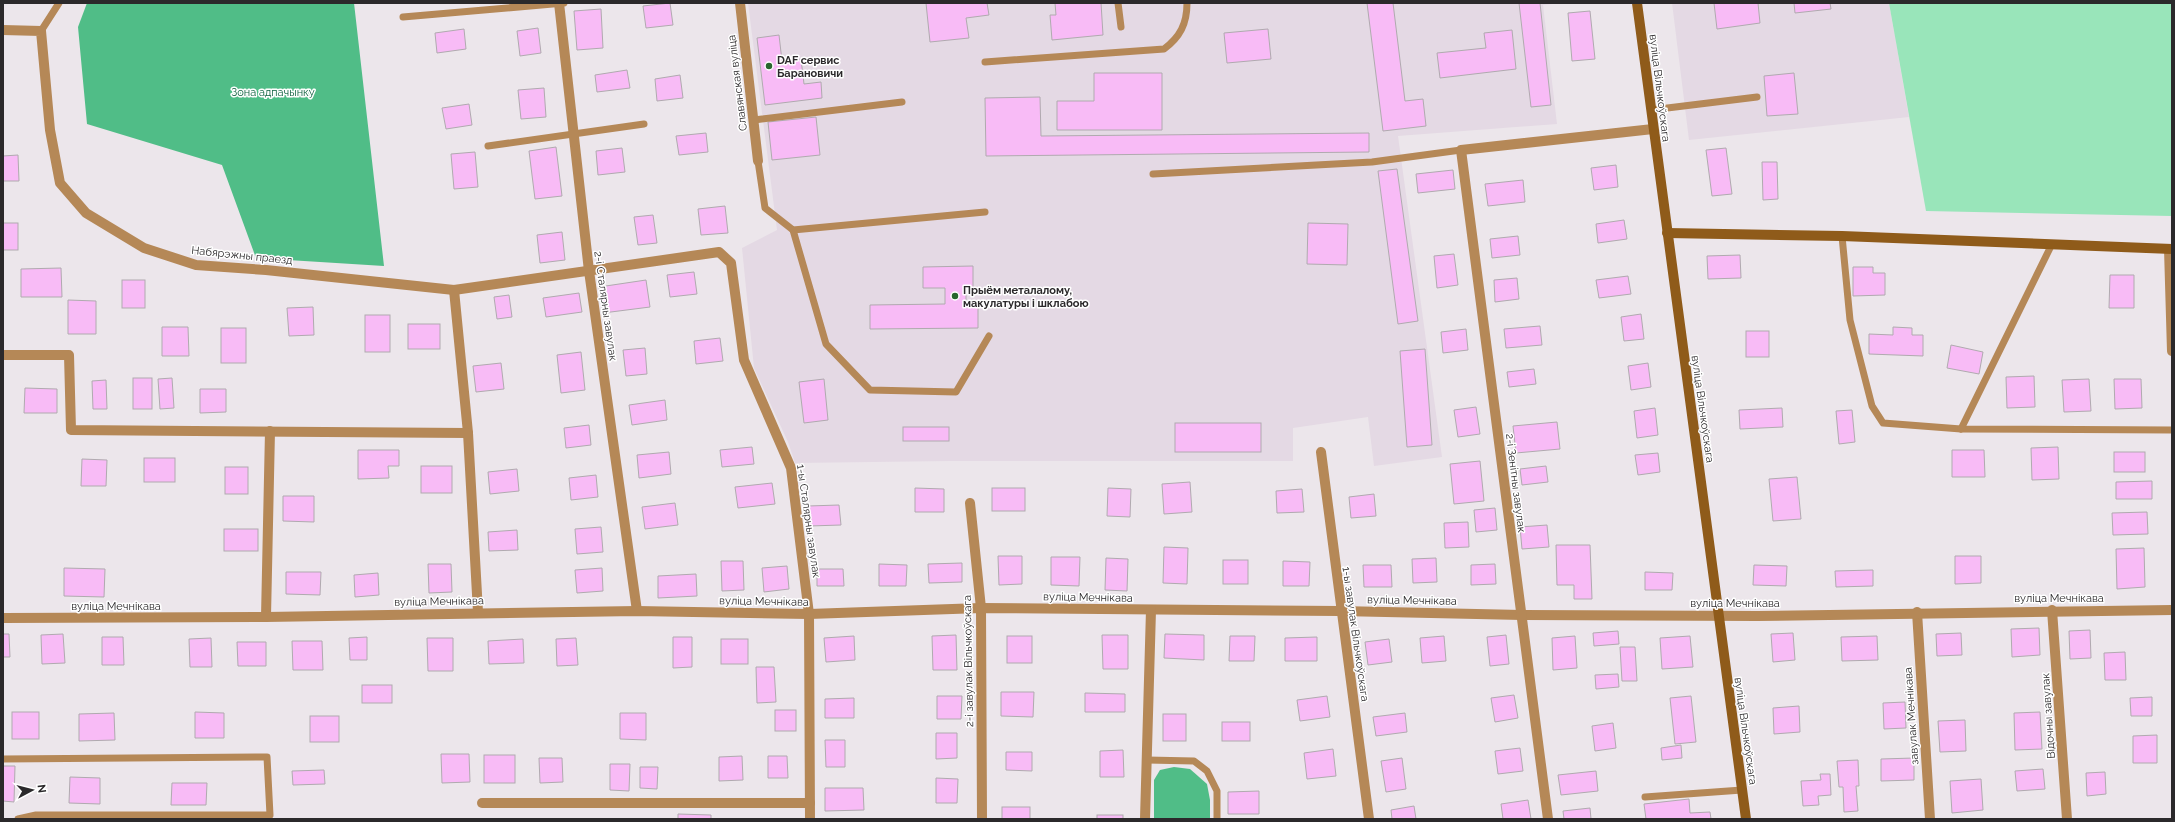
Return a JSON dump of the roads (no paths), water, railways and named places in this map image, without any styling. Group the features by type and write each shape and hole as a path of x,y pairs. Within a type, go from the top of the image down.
{"main road":[{"name":"вуліца Вільчкоўскага","path":"1637,3 1746,819"},
{"path":"1667,233 1842,236 2170,249"}],"street":[{"name":"2-і Сталярны завулак","path":"560,3 589,270 637,611"},
{"name":"Славянская вуліца","path":"740,3 758,161"},
{"path":"3,30 41,31"},
{"name":"Набярэжны праезд","path":"41,31 50,130 60,183 86,213 144,248 196,265 454,290 589,270"},
{"path":"1461,150 1653,129"},
{"name":"2-і Зенітны завулак","path":"1461,150 1548,819"},
{"path":"2170,249 2172,351"},
{"name":"1-ы Сталярны завулак","path":"589,270 718,252 731,263 744,360 791,468 809,614 810,819"},
{"path":"454,290 468,433 478,612"},
{"path":"3,355 69,355 71,430 468,433"},
{"path":"266,617 270,431"},
{"name":"1-ы завулак Вільчкоўскага","path":"1320,452 1340,611 1369,819"},
{"name":"2-і завулак Вільчкоўскага","path":"970,503 981,608 982,819"},
{"name":"вуліца Мечнікава","path":"3,618 266,617 478,612 637,611 809,614 981,608 1340,611 1522,615 1719,615 2052,610 2172,610"},
{"path":"1145,819 1151,610"},
{"name":"Відочны завулак","path":"2052,610 2067,819"},
{"name":"завулак Мечнікава","path":"1917,612 1930,819"},
{"path":"482,803 810,803"}],"lane":[{"path":"41,31 59,3"},
{"path":"403,17 560,3"},
{"path":"1118,3 1120,27"},
{"path":"985,62 1164,49 1174,41 1185,24 1187,3"},
{"path":"1651,110 1757,97"},
{"path":"754,120 902,102"},
{"path":"488,146 644,124"},
{"path":"1153,174 1372,162 1461,150"},
{"path":"758,161 766,208 793,230 826,344 870,390 956,392 989,336"},
{"path":"793,230 985,212"},
{"path":"1842,236 1850,320 1872,406 1883,423 1961,429 2172,430"},
{"path":"1961,429 2052,244"},
{"path":"3,759 266,757 270,815 36,815 18,819"},
{"path":"1147,760 1194,761 1207,771 1217,790 1217,819"},
{"path":"1645,797 1742,790"}],"place":[{"name":"DAF сервис Барановичи","path":"769,66"},
{"name":"Прыём металалому, макулатуры і шклабою","path":"955,296"}],"park label":[{"name":"Зона адпачынку","path":"273,92"}]}
